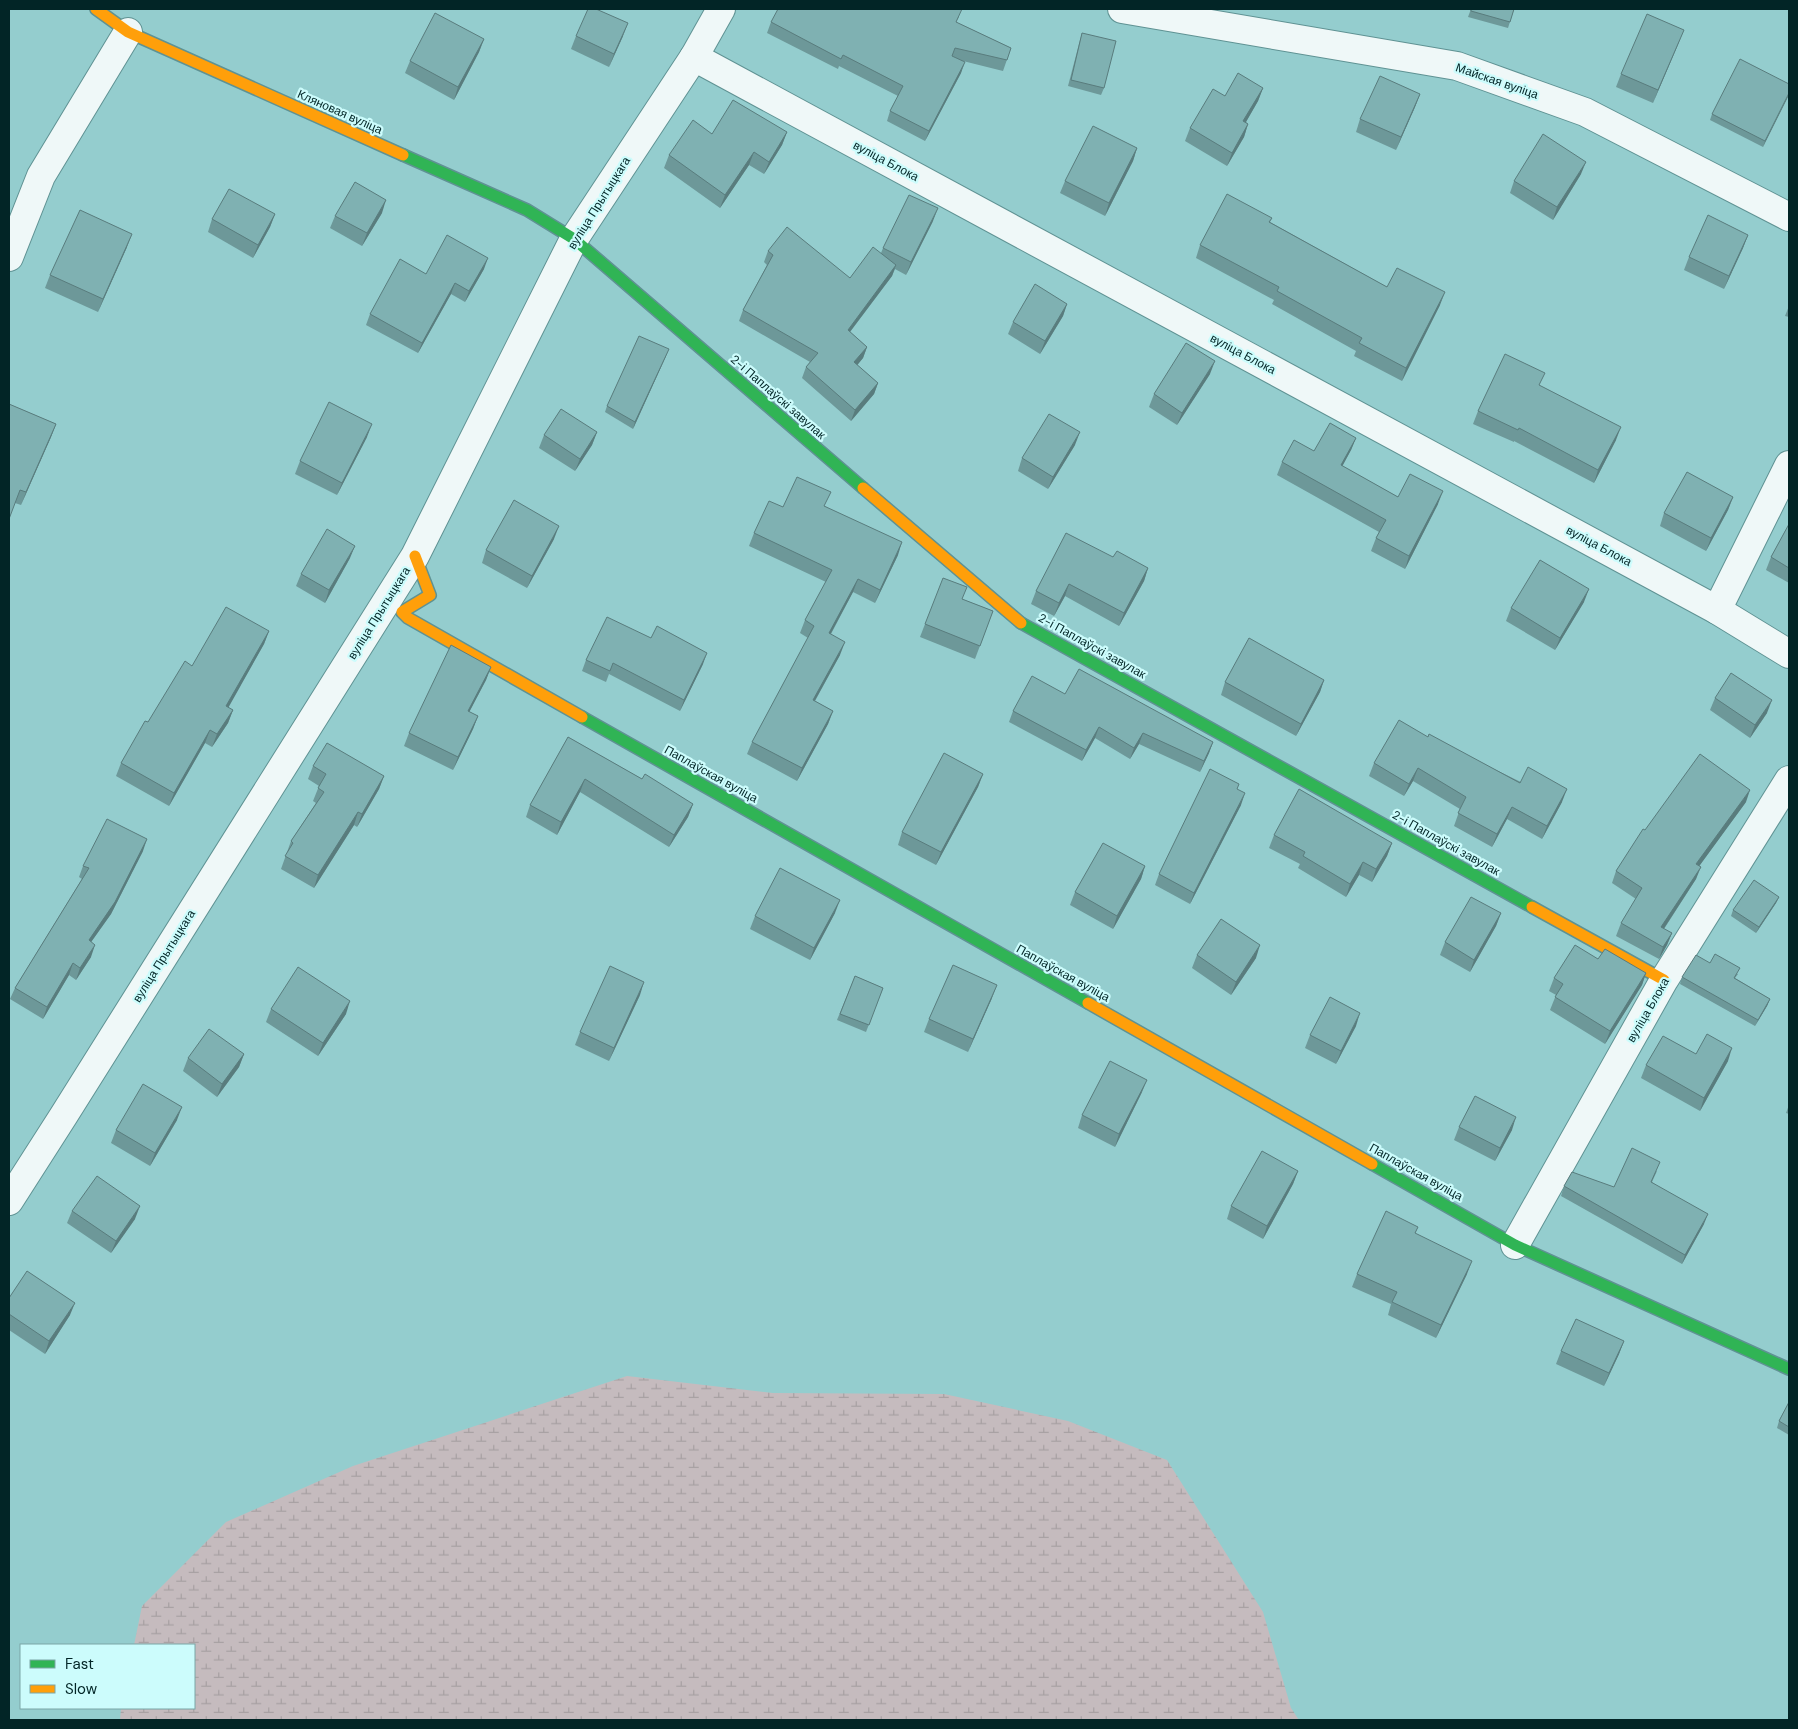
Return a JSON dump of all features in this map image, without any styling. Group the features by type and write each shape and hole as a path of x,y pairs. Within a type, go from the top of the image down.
{"street":[{"name":"Кляновая вуліца","path":"96,9 128,32 527,210 574,239"},
{"name":"вуліца Прытыцкага","path":"9,1201 415,556 574,239 694,57 721,9"},
{"name":"Майская вуліца","path":"1122,9 1457,66 1584,112 1789,217"},
{"path":"9,257 42,176 128,32"},
{"name":"вуліца Блока","path":"694,57 1717,610 1789,654"},
{"name":"2-і Паплаўскі завулак","path":"574,239 1016,620 1664,980"},
{"path":"1717,610 1789,465"},
{"name":"Паплаўская вуліца","path":"415,556 430,595 402,612 408,618 1515,1245 1789,1369"},
{"name":"вуліца Блока","path":"1515,1245 1664,980 1789,780"}],"green space":[{"path":"627,1376 773,1393 944,1394 1068,1421 1167,1460 1263,1612 1291,1708 1299,1720 120,1720 121,1709 195,1709 195,1644 134,1644 142,1606 226,1522 353,1466"}],"building":[{"path":"588,9 596,9 628,23 614,54 576,36"},
{"path":"778,9 962,9 956,22 1011,48 1007,60 955,48 952,56 965,62 929,131 890,111 903,86 843,55 841,59 771,22"},
{"path":"1471,9 1514,9 1510,22 1471,11"},
{"path":"435,13 484,39 458,87 410,61"},
{"path":"1647,14 1684,30 1658,90 1621,74"},
{"path":"1082,33 1116,41 1104,88 1071,80"},
{"path":"1740,59 1789,84 1789,93 1765,141 1712,114"},
{"path":"1238,73 1263,88 1243,121 1248,124 1232,153 1190,128 1213,89 1225,96"},
{"path":"1380,76 1420,94 1401,137 1360,119"},
{"path":"733,100 787,132 769,162 754,152 725,195 669,155 693,120 712,134"},
{"path":"1093,126 1137,148 1109,203 1065,181"},
{"path":"1543,134 1586,162 1557,207 1514,181"},
{"path":"355,182 386,200 367,233 335,216"},
{"path":"229,189 275,214 258,245 212,219"},
{"path":"1227,194 1272,218 1269,222 1387,287 1397,268 1445,292 1406,368 1359,343 1362,338 1277,291 1279,287 1200,245"},
{"path":"909,195 938,208 911,262 883,248"},
{"path":"80,210 132,234 103,299 50,275"},
{"path":"1708,215 1748,235 1729,276 1689,257"},
{"path":"787,227 850,278 873,247 896,265 848,330 867,347 854,362 878,383 855,410 806,367 818,353 743,310 773,255 768,251"},
{"path":"447,235 488,258 469,291 455,283 422,343 370,314 400,259 426,274"},
{"path":"1035,284 1067,304 1045,341 1013,322"},
{"path":"639,336 669,349 635,422 607,406"},
{"path":"1186,343 1215,361 1182,413 1154,394"},
{"path":"1505,354 1545,373 1539,385 1621,427 1598,470 1519,428 1518,430 1478,411"},
{"path":"329,402 372,424 342,483 300,461"},
{"path":"9,404 56,424 26,492 20,490 9,519"},
{"path":"561,409 597,432 580,459 544,435"},
{"path":"1049,414 1080,432 1053,477 1022,458"},
{"path":"1330,423 1356,438 1341,465 1398,497 1410,474 1443,491 1409,556 1376,538 1386,520 1282,462 1294,440 1314,451"},
{"path":"1687,472 1733,497 1711,538 1664,513"},
{"path":"797,477 831,492 824,506 902,542 880,590 858,579 829,633 845,642 813,700 833,711 802,768 752,742 814,626 805,620 832,570 754,533 769,501 783,507"},
{"path":"514,500 559,526 532,576 486,550"},
{"path":"1789,524 1789,568 1771,557"},
{"path":"327,529 355,546 329,590 301,574"},
{"path":"1066,533 1113,557 1117,551 1148,568 1124,613 1069,584 1059,603 1036,591"},
{"path":"1540,560 1589,589 1560,638 1511,608"},
{"path":"943,578 967,587 962,599 993,611 980,646 925,624"},
{"path":"226,607 269,631 226,706 233,710 217,734 210,730 174,793 121,763 145,721 148,722 185,661 192,666"},
{"path":"607,617 651,638 657,626 707,653 684,700 613,663 610,671 586,660"},
{"path":"1249,638 1324,680 1301,724 1225,682"},
{"path":"451,645 491,667 468,711 478,716 458,757 409,733"},
{"path":"1079,669 1213,742 1204,761 1143,733 1134,748 1099,727 1086,750 1013,711 1032,676 1065,694"},
{"path":"1731,673 1772,700 1755,725 1715,698"},
{"path":"1399,720 1428,737 1429,734 1520,783 1528,767 1567,789 1547,826 1512,807 1497,834 1458,813 1466,797 1418,768 1409,784 1374,763"},
{"path":"568,737 642,779 645,774 693,804 674,835 585,779 561,822 530,805"},
{"path":"327,743 384,776 362,814 358,812 318,875 285,856 293,843 291,841 324,792 318,788 326,774 313,766"},
{"path":"944,753 983,774 941,852 902,832"},
{"path":"1700,754 1750,790 1696,864 1701,867 1661,927 1672,933 1663,947 1621,923 1642,888 1616,871 1643,829 1645,830"},
{"path":"1210,769 1239,784 1237,789 1245,793 1194,893 1159,874"},
{"path":"1299,789 1392,843 1376,869 1363,862 1350,884 1303,856 1305,852 1274,835"},
{"path":"107,819 147,839 115,902 89,940 95,945 80,968 73,963 47,1007 15,988 89,868 83,866"},
{"path":"1103,843 1145,866 1117,916 1075,892"},
{"path":"780,868 840,900 814,948 755,916"},
{"path":"1754,880 1779,897 1759,927 1733,910"},
{"path":"1471,897 1501,913 1474,960 1445,942"},
{"path":"1221,919 1260,945 1236,982 1197,955"},
{"path":"1575,945 1598,959 1605,949 1646,973 1610,1031 1555,997 1563,984 1554,978"},
{"path":"1715,954 1740,968 1734,978 1770,999 1758,1020 1682,977 1696,955 1710,963"},
{"path":"953,965 997,985 973,1039 929,1019"},
{"path":"610,966 644,982 614,1048 580,1032"},
{"path":"298,967 350,1001 323,1043 271,1009"},
{"path":"855,976 883,988 869,1025 840,1014"},
{"path":"1330,997 1360,1013 1341,1051 1310,1035"},
{"path":"209,1029 244,1054 222,1084 188,1058"},
{"path":"1707,1034 1732,1048 1704,1098 1646,1065 1663,1036 1696,1054"},
{"path":"1110,1061 1147,1080 1119,1134 1082,1115"},
{"path":"143,1084 182,1107 155,1153 116,1130"},
{"path":"1475,1096 1516,1117 1500,1148 1459,1127"},
{"path":"1632,1148 1660,1162 1651,1182 1708,1214 1685,1255 1564,1186 1572,1172 1614,1187"},
{"path":"1262,1151 1298,1171 1267,1226 1231,1206"},
{"path":"97,1176 140,1206 116,1241 72,1211"},
{"path":"1386,1211 1418,1227 1415,1233 1472,1261 1441,1325 1392,1302 1397,1292 1357,1274"},
{"path":"27,1271 75,1303 49,1341 9,1314 9,1298"},
{"path":"1576,1319 1624,1341 1609,1373 1561,1351"},
{"path":"1789,1402 1789,1427 1779,1421"}],"traffic: fast":[{"path":"403,155 527,210 574,239 863,488"},
{"path":"1021,623 1532,907"},
{"path":"582,717 1088,1003"},
{"path":"1372,1164 1515,1245 1789,1369"}],"traffic: slow":[{"path":"96,9 128,32 403,155"},
{"path":"863,488 1021,623"},
{"path":"415,556 430,595 402,612 408,618 582,717"},
{"path":"1532,907 1664,980"},
{"path":"1088,1003 1372,1164"}]}
